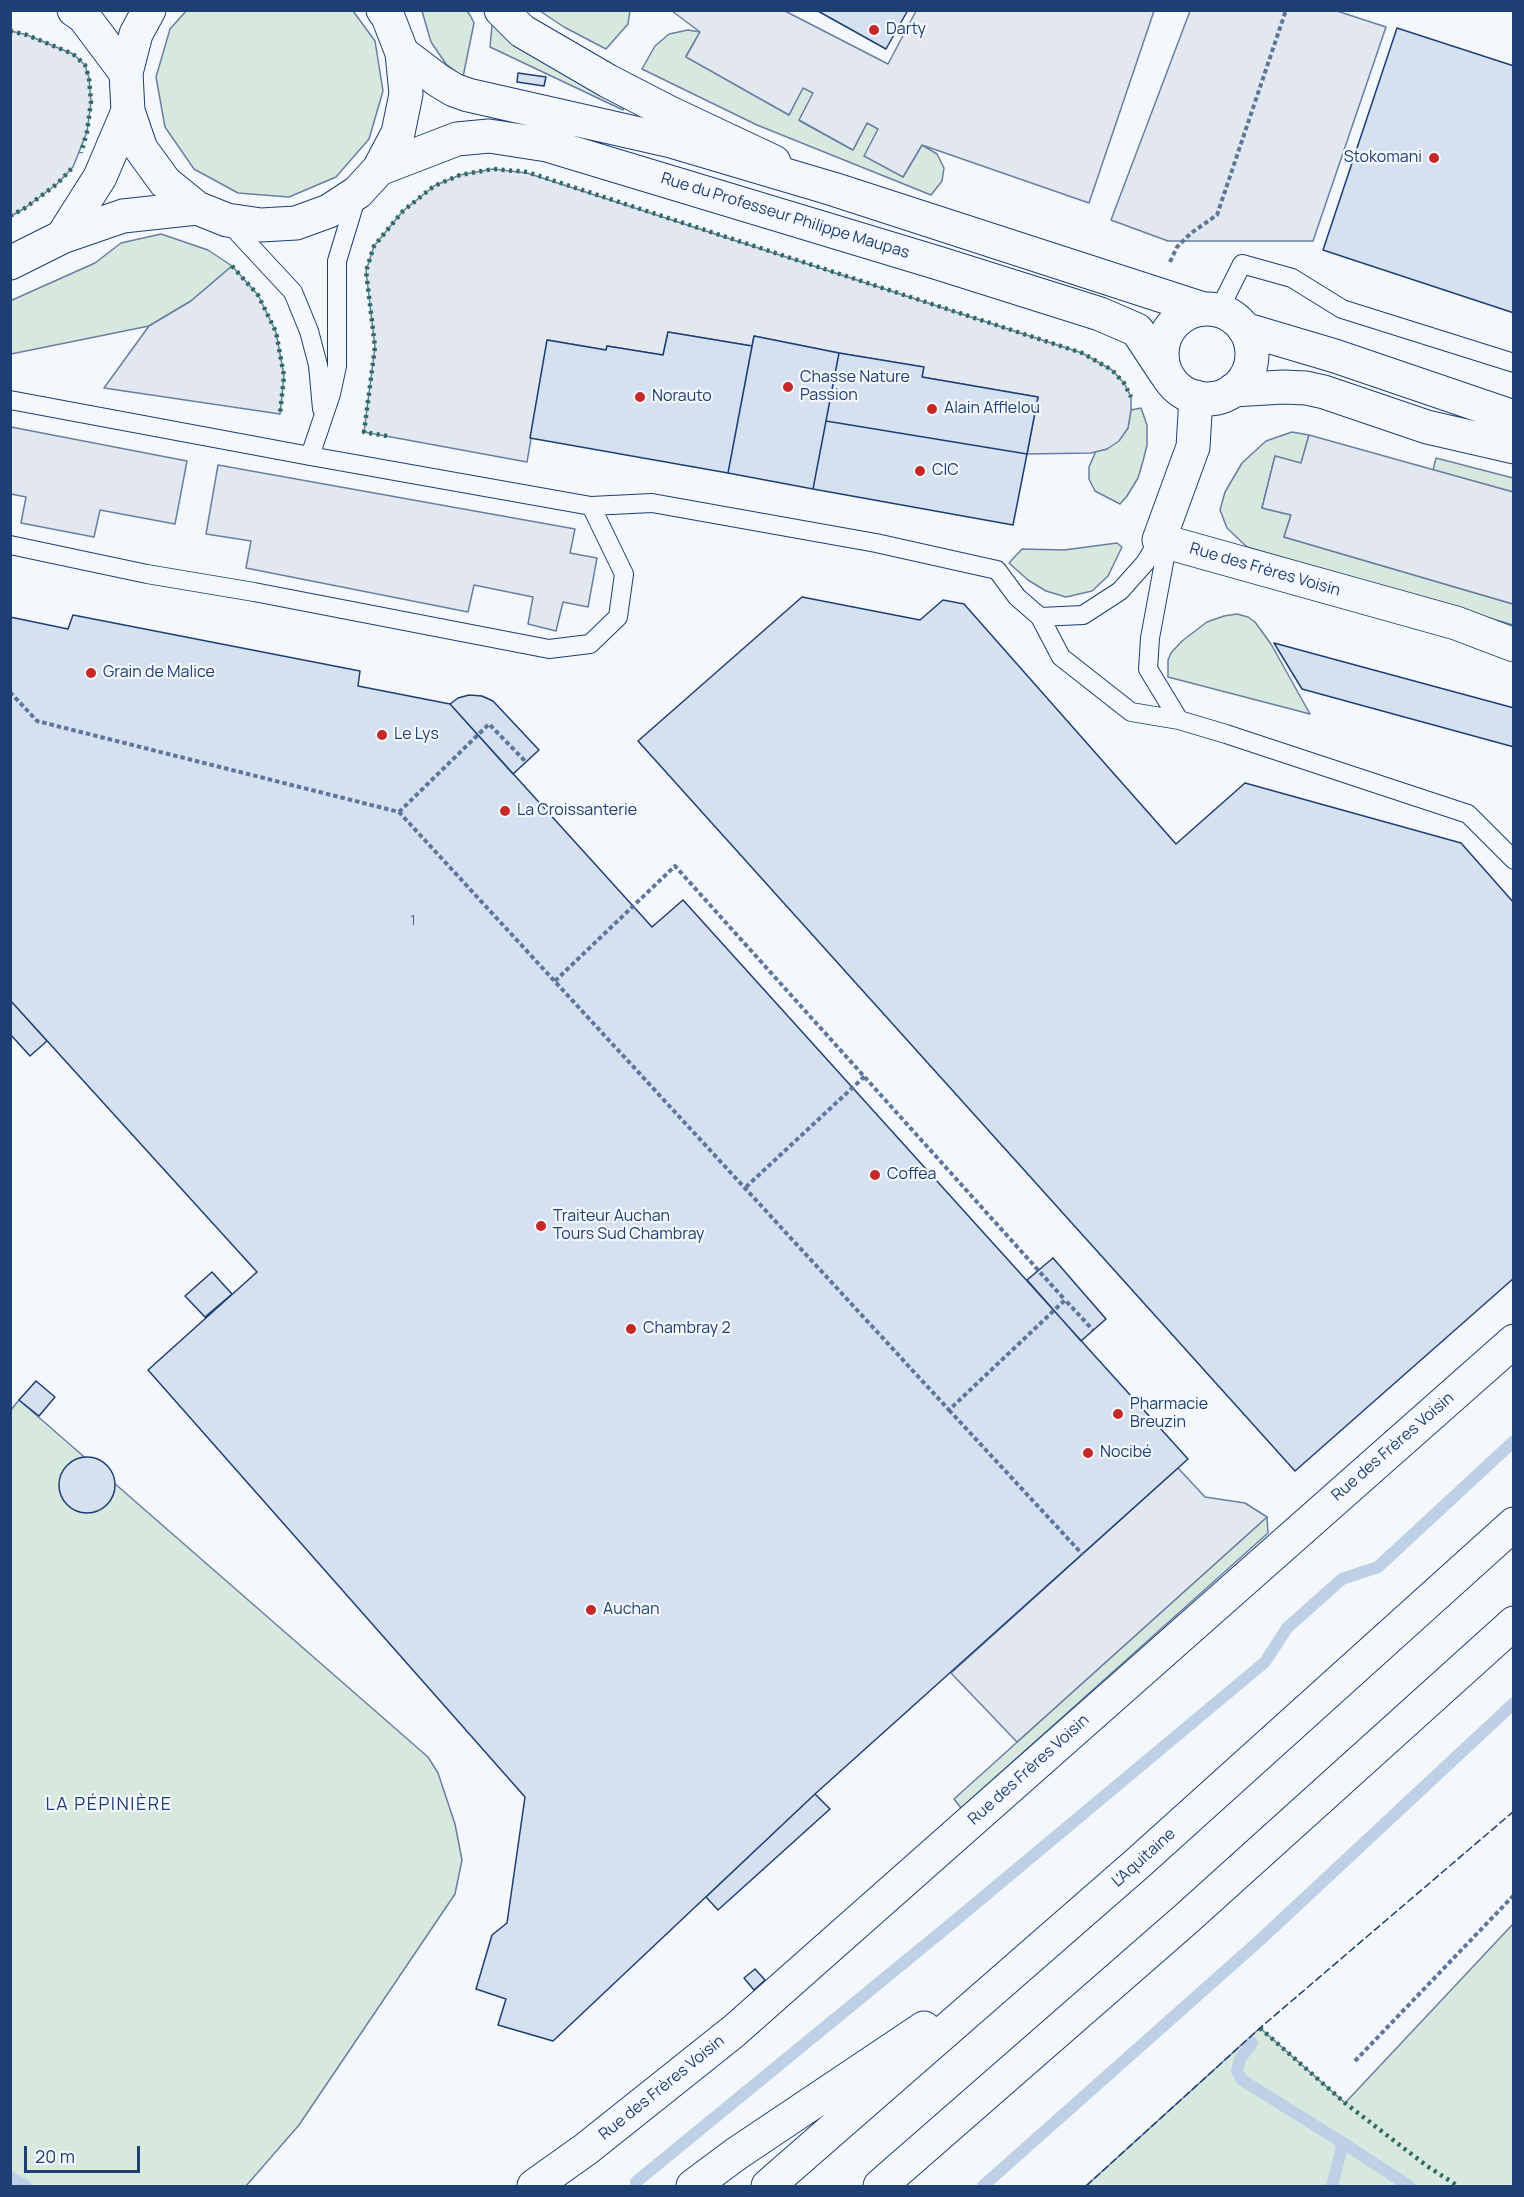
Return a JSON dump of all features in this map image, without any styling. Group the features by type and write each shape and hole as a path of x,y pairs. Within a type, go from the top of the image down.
{"main road":[{"path":"74,10 84,17 126,73"},
{"path":"149,10 135,34 126,73 128,111 141,149 165,182 197,208"},
{"path":"501,10 522,31 609,81 668,112 833,189"},
{"path":"369,180 398,133 406,94 402,53 386,13"},
{"path":"402,53 439,81 468,95 671,141 833,189 1222,316 1514,417"},
{"path":"62,237 100,177 128,111"},
{"name":"Rue du Professeur Philippe Maupas","path":"197,208 227,220 261,225 296,223 329,211 369,180 457,139 489,136 547,145 1100,314 1137,330 1166,374"},
{"path":"10,263 62,237 123,216 197,208"},
{"path":"1233,390 1243,381 1250,369 1252,355 1250,342 1222,316 1188,313 1176,321 1167,332 1162,360 1166,374 1184,393 1209,399 1233,390 1306,388 1427,427 1514,447"},
{"path":"1159,540 1193,447 1197,397"},
{"name":"Rue des Frères Voisin","path":"1159,540 1456,623 1514,645"},
{"name":"Rue des Frères Voisin","path":"534,2187 586,2150 734,2031 1514,1341"},
{"name":"L'Aquitaine","path":"768,2187 1035,1954 1363,1662 1514,1524"},
{"path":"880,2187 1187,1918 1514,1623"},
{"path":"693,2187 746,2147 1035,1954"}],"lane":[{"path":"309,456 331,394 337,366 337,261 369,180"},
{"path":"227,220 293,292 309,332 318,365 323,413"},
{"path":"1222,316 1242,264 1292,278 1342,309 1514,363"},
{"path":"10,400 591,506 652,503 876,543 997,570 1017,597 1040,617 1061,657 1131,712 1179,720 1468,814 1514,860"},
{"path":"10,545 147,574 265,594 549,650 590,644 618,617 624,573 591,506"},
{"path":"1040,617 1083,615 1120,591 1145,563 1159,540"},
{"path":"1159,540 1165,557 1150,638 1148,669 1179,720"}],"path":[{"path":"1167,268 1177,248 1191,233 1217,215 1286,10"},
{"path":"10,692 37,722 399,812 1083,1555"},
{"path":"399,812 489,724 526,762"},
{"path":"555,981 675,866 1093,1330"},
{"path":"746,1187 864,1077"},
{"path":"949,1410 1065,1300"},
{"path":"1355,2061 1514,1895"}],"shaded area":[{"path":"187,10 353,11 375,41 383,91 369,139 336,177 289,197 238,193 194,169 165,127 156,77 170,29"},
{"path":"630,10 628,24 606,49 564,27 540,11"},
{"path":"422,11 467,11 470,15 474,23 463,77 446,64 431,42"},
{"path":"672,11 785,11 888,64 916,11 1154,11 1089,203 922,145 903,177 864,156 878,129 867,123 853,150 799,120 813,93 803,88 789,115 686,57 700,32"},
{"path":"1190,11 1337,11 1386,27 1313,241 1168,241 1111,220"},
{"path":"493,15 627,99 623,110 490,47"},
{"path":"688,30 700,32 686,56 789,115 803,87 814,93 800,121 853,150 867,123 879,129 903,177 922,145 937,154 944,168 942,181 931,195 757,125 642,69 655,46 669,34"},
{"path":"11,31 27,35 73,54 85,65 89,78 91,102 87,132 73,167 57,184 11,216"},
{"path":"493,169 527,173 1082,353 1112,370 1124,383 1131,397 1128,428 1119,441 1107,449 1091,453 1027,454 1038,397 922,377 923,367 754,336 752,346 668,332 663,355 607,346 606,350 548,340 527,462 364,432 375,347 366,271 374,246 403,211 434,186 460,175"},
{"path":"161,234 208,250 232,266 191,301 149,326 11,354 10,301 95,263 121,243"},
{"path":"232,266 258,295 276,332 284,376 280,414 104,388 149,326 191,301"},
{"path":"1141,408 1147,425 1147,445 1138,478 1120,504 1095,491 1089,479 1089,467 1096,451 1107,449 1128,428 1131,410"},
{"path":"11,427 187,461 175,524 100,510 94,537 21,523 26,497 11,494"},
{"path":"1292,432 1309,435 1301,464 1275,456 1262,508 1291,515 1284,537 1513,604 1513,625 1247,547 1227,528 1220,510 1225,492 1242,463 1266,441"},
{"path":"1309,435 1513,492 1513,604 1284,537 1291,515 1262,508 1275,456 1301,463"},
{"path":"1436,458 1513,478 1513,492 1433,470"},
{"path":"218,465 575,529 570,553 597,558 588,607 563,602 556,631 528,624 533,597 474,585 468,612 246,568 251,541 206,534"},
{"path":"1117,543 1122,547 1108,576 1092,591 1066,597 1046,591 1028,580 1009,563 1022,549 1064,550"},
{"path":"1237,614 1255,622 1271,644 1310,714 1168,677 1168,660 1182,641 1207,622"},
{"path":"19,1400 428,1757 438,1773 455,1824 462,1860 455,1894 299,2125 246,2186 11,2186 10,1411"},
{"path":"1178,1468 1205,1497 1245,1503 1267,1517 1017,1742 951,1673"},
{"path":"1267,1517 1268,1533 961,1808 954,1799"},
{"path":"1513,1924 1513,2186 1086,2186 1260,2028 1345,2103"}],"building":[{"name":"Darty","path":"816,10 908,10 886,49"},
{"name":"Stokomani","path":"1397,28 1514,66 1514,313 1323,250"},
{"path":"518,73 546,77 544,86 517,82"},
{"name":"Norauto","path":"668,332 752,346 728,473 530,438 547,340 606,350 607,346 663,355"},
{"name":"Chasse Nature Passion","path":"754,336 839,353 813,489 728,473"},
{"name":"Alain Afflelou","path":"839,353 924,367 922,377 1038,397 1027,454 826,421"},
{"name":"CIC","path":"826,421 1027,454 1013,525 813,489"},
{"path":"802,597 920,620 943,600 964,604 1176,844 1245,783 1461,843 1514,903 1514,1278 1295,1471 638,741"},
{"name":"Chambray 2","path":"73,615 360,671 358,686 450,704 652,927 683,900 1188,1459 815,1794 553,2041 498,2025 506,1999 476,1989 492,1935 507,1923 525,1797 148,1370 257,1272 10,1000 10,617 68,629"},
{"path":"1274,643 1514,708 1514,747 1302,689"},
{"path":"469,695 482,696 493,701 539,750 513,774 450,704 458,698"},
{"path":"10,1000 47,1041 30,1056 10,1034"},
{"path":"1053,1258 1106,1319 1081,1341 1027,1280"},
{"path":"212,1272 232,1294 205,1317 185,1296"},
{"path":"36,1381 55,1397 39,1416 19,1400"},
{"path":"81,1457 93,1457 103,1461 111,1469 115,1485 111,1501 103,1509 93,1513 81,1513 71,1509 63,1501 59,1491 59,1479 63,1469 71,1461"},
{"path":"815,1794 830,1809 718,1910 706,1897"},
{"path":"755,1969 765,1980 754,1990 744,1978"}],"waterway":[{"path":"636,2182 951,1924 1265,1662 1287,1628 1342,1579 1378,1567 1514,1441"},
{"path":"983,2186 1260,1940 1514,1703"},
{"path":"1252,2043 1240,2059 1237,2071 1242,2080 1343,2143 1332,2186"},
{"path":"1343,2143 1409,2186"},
{"path":"10,2177 26,2186"}],"hedge":[{"path":"10,31 27,35 73,54 85,65 89,78 91,102 87,132 81,153"},
{"path":"10,216 25,208 57,184 73,167"},
{"path":"387,436 364,432 375,347 366,271 374,246 403,211 434,186 460,175 493,169 527,172 1082,353 1112,370 1124,383 1131,397"},
{"path":"232,266 258,295 276,332 284,376 280,414"},
{"path":"1260,2028 1345,2103 1427,2166 1458,2186"}],"fence":[{"path":"1086,2186 1260,2028 1514,1811"}],"place":[{"name":"Darty","path":"874,30"},
{"name":"Stokomani","path":"1434,158"},
{"name":"Chasse Nature Passion","path":"788,387"},
{"name":"Norauto","path":"640,397"},
{"name":"Alain Afflelou","path":"932,409"},
{"name":"CIC","path":"920,471"},
{"name":"Grain de Malice","path":"91,673"},
{"name":"Le Lys","path":"382,735"},
{"name":"La Croissanterie","path":"505,811"},
{"name":"Coffea","path":"875,1175"},
{"name":"Traiteur Auchan Tours Sud Chambray","path":"541,1226"},
{"name":"Chambray 2","path":"631,1329"},
{"name":"Pharmacie Breuzin","path":"1118,1414"},
{"name":"Nocibé","path":"1088,1453"},
{"name":"Auchan","path":"591,1610"}],"district":[{"name":"LA PÉPINIÈRE","path":"109,1805"}]}
